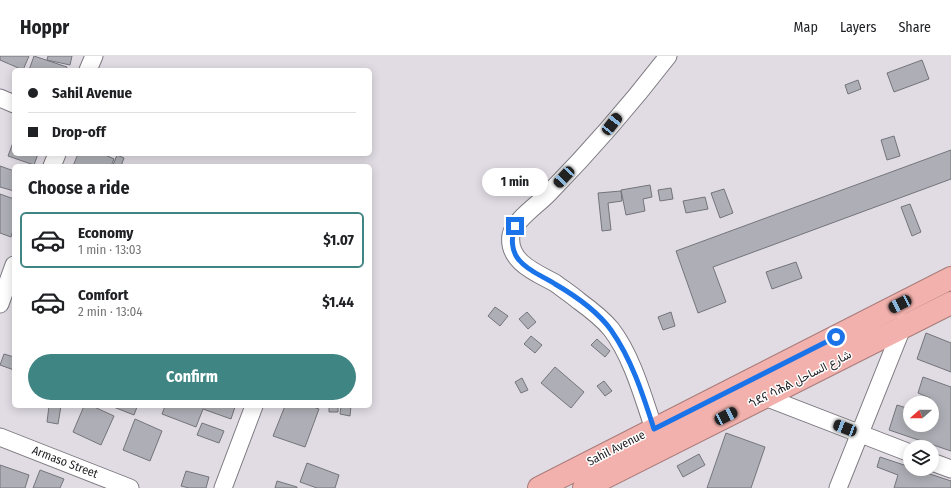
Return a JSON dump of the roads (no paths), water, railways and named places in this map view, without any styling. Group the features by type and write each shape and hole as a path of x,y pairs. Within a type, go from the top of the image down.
{"highway":[{"name":"Sahil Avenue","path":"539,488 951,278"},
{"name":"ጎደና ሳሕል شارع الساحل","path":"586,488 951,303"}],"street":[{"path":"89,68 94,56"},
{"path":"654,429 638,381 611,330 579,300 555,284 531,271 518,260 513,248 511,236 515,226 540,203 603,136 668,56"},
{"path":"0,98 12,103"},
{"path":"0,304 10,271"},
{"path":"838,488 902,328 912,298"},
{"path":"738,387 903,450"},
{"path":"222,488 253,408"},
{"name":"Armaso Street","path":"0,437 130,488"},
{"path":"939,465 951,469"},
{"path":"559,478 586,488"}]}
